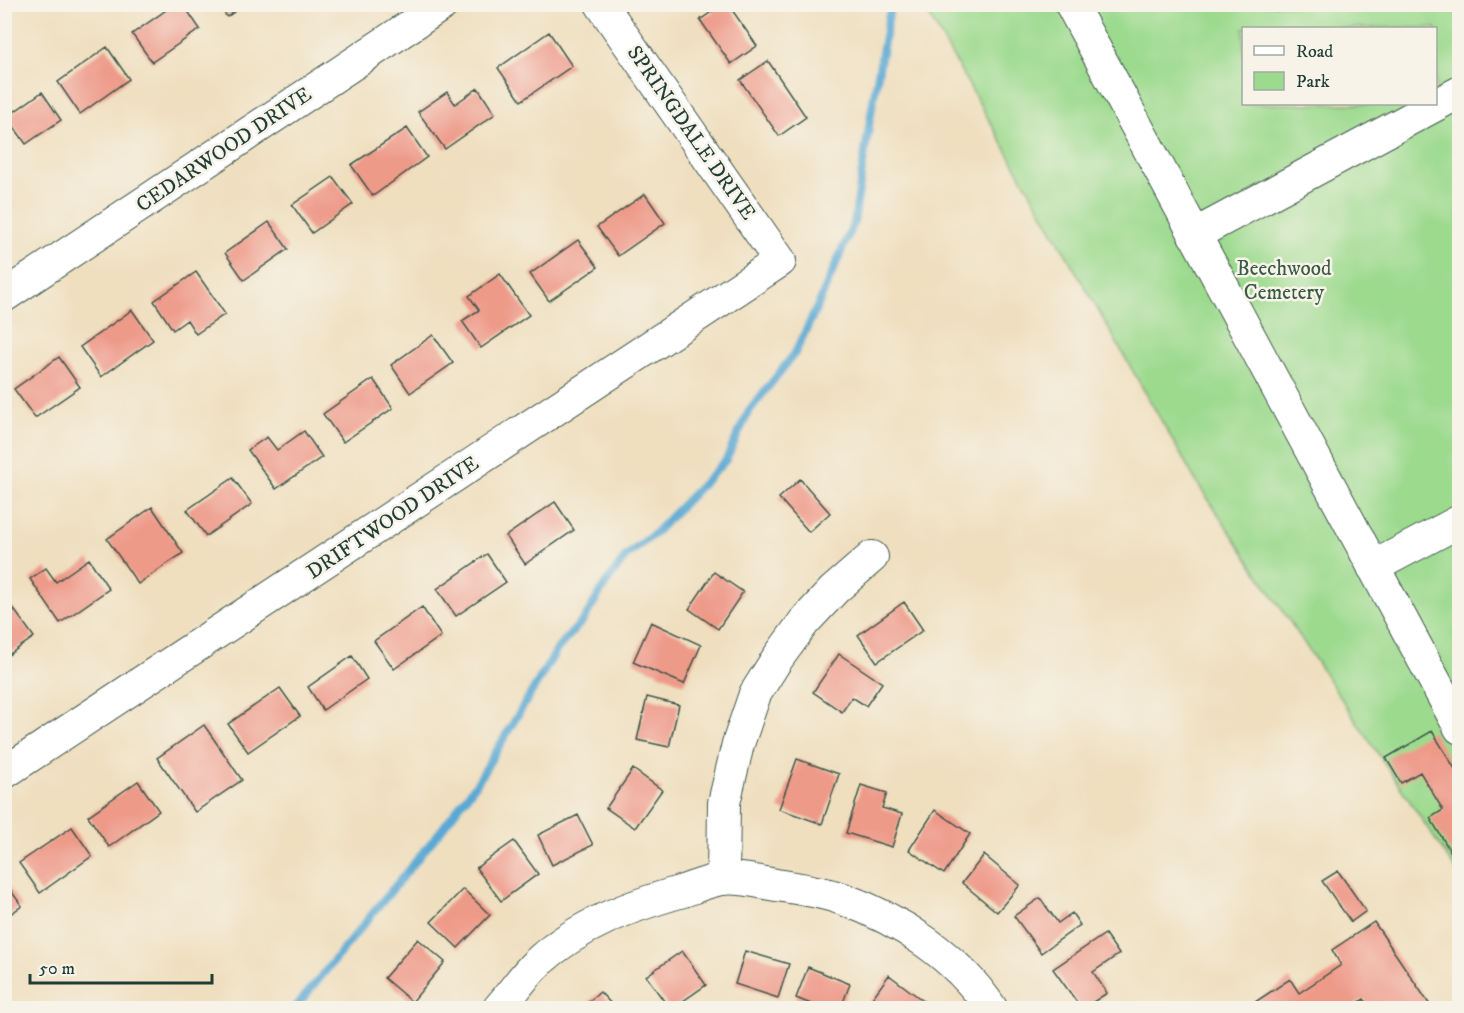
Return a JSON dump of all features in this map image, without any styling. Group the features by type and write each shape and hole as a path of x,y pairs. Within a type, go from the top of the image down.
{"street":[{"name":"CEDARWOOD DRIVE","path":"4,296 443,4"},
{"name":"SPRINGDALE DRIVE","path":"601,4 780,261"},
{"path":"1071,4 1460,728"},
{"path":"1437,104 1460,92"},
{"path":"1194,235 1436,105"},
{"name":"DRIFTWOOD DRIVE","path":"4,773 780,261"},
{"path":"1373,567 1460,521"},
{"path":"723,879 724,803 738,744 755,694 804,622 834,590 872,557"},
{"path":"499,1008 536,964 555,948 586,928 648,901 723,879 786,886 841,898 866,909 910,932 945,957 969,980 991,1008"}],"green space":[{"name":"Beechwood Cemetery","path":"923,5 1459,5 1459,875 1196,481"}],"building":[{"path":"175,4 183,4 200,29 152,62 132,34"},
{"path":"218,4 245,4 227,17"},
{"path":"723,4 728,4 757,46 731,64 700,20"},
{"path":"549,32 572,66 521,101 498,68"},
{"path":"107,47 129,79 80,114 58,82"},
{"path":"768,61 806,117 779,136 740,80"},
{"path":"478,88 495,114 445,149 418,112 447,92 455,104"},
{"path":"42,92 61,120 26,144 7,117"},
{"path":"407,128 427,157 373,196 351,165"},
{"path":"333,177 353,204 312,233 292,205"},
{"path":"645,194 665,223 618,256 597,227"},
{"path":"269,222 288,249 244,280 225,253"},
{"path":"578,240 598,267 549,301 530,274"},
{"path":"196,272 225,314 196,334 187,320 173,330 154,301"},
{"path":"500,274 529,315 481,348 462,321 479,310 469,296"},
{"path":"132,310 153,340 101,377 80,347"},
{"path":"433,335 453,363 410,393 391,365"},
{"path":"59,357 80,387 35,418 14,389"},
{"path":"373,379 393,408 343,442 323,414"},
{"path":"304,431 322,457 276,489 248,450 267,437 277,450"},
{"path":"233,478 252,504 206,536 187,510"},
{"path":"800,479 830,513 809,532 779,498"},
{"path":"555,502 574,530 525,564 506,536"},
{"path":"152,507 183,553 138,584 107,539"},
{"path":"487,554 506,582 456,616 437,589"},
{"path":"89,559 109,589 60,623 30,579 46,568 56,582"},
{"path":"714,572 743,592 718,629 689,609"},
{"path":"904,602 923,630 877,662 858,635"},
{"path":"422,607 441,636 394,669 374,641"},
{"path":"13,608 34,637 4,658 4,614"},
{"path":"651,622 701,645 684,684 633,662"},
{"path":"839,654 882,683 866,706 852,697 842,712 813,692"},
{"path":"352,656 367,679 323,710 308,687"},
{"path":"280,688 300,716 248,752 228,724"},
{"path":"647,697 679,705 669,747 637,740"},
{"path":"204,725 242,780 195,812 157,758"},
{"path":"1432,731 1460,777 1460,867 1430,818 1443,810 1420,772 1401,783 1386,758"},
{"path":"797,759 839,774 822,824 779,809"},
{"path":"633,769 662,790 635,828 606,808"},
{"path":"138,781 159,811 109,847 88,816"},
{"path":"861,785 887,793 882,808 902,814 892,847 846,833"},
{"path":"935,810 970,834 944,874 909,850"},
{"path":"578,815 593,845 552,865 538,835"},
{"path":"72,827 92,856 40,893 19,863"},
{"path":"514,841 538,874 501,901 476,868"},
{"path":"984,855 1020,885 997,912 962,883"},
{"path":"1338,871 1366,911 1351,922 1322,881"},
{"path":"4,881 22,906 4,918"},
{"path":"463,889 490,915 458,948 431,922"},
{"path":"1040,898 1058,923 1072,913 1080,925 1041,953 1014,916"},
{"path":"1374,922 1432,1008 1371,1008 1364,999 1350,1008 1246,1008 1290,979 1299,993 1341,965 1332,950"},
{"path":"1105,934 1119,954 1093,972 1107,993 1081,1008 1053,969"},
{"path":"418,939 445,962 412,1002 384,978"},
{"path":"682,951 706,985 673,1008 669,1008 646,976"},
{"path":"745,951 789,964 778,998 735,984"},
{"path":"808,967 850,984 841,1008 821,1008 796,998"},
{"path":"889,975 926,1003 921,1008 865,1008"},
{"path":"600,992 615,1008 581,1008"}],"waterway":[{"path":"295,1008 477,783 558,648 584,619 626,556 654,534 726,460 749,411 795,353 854,222 891,4"}]}
